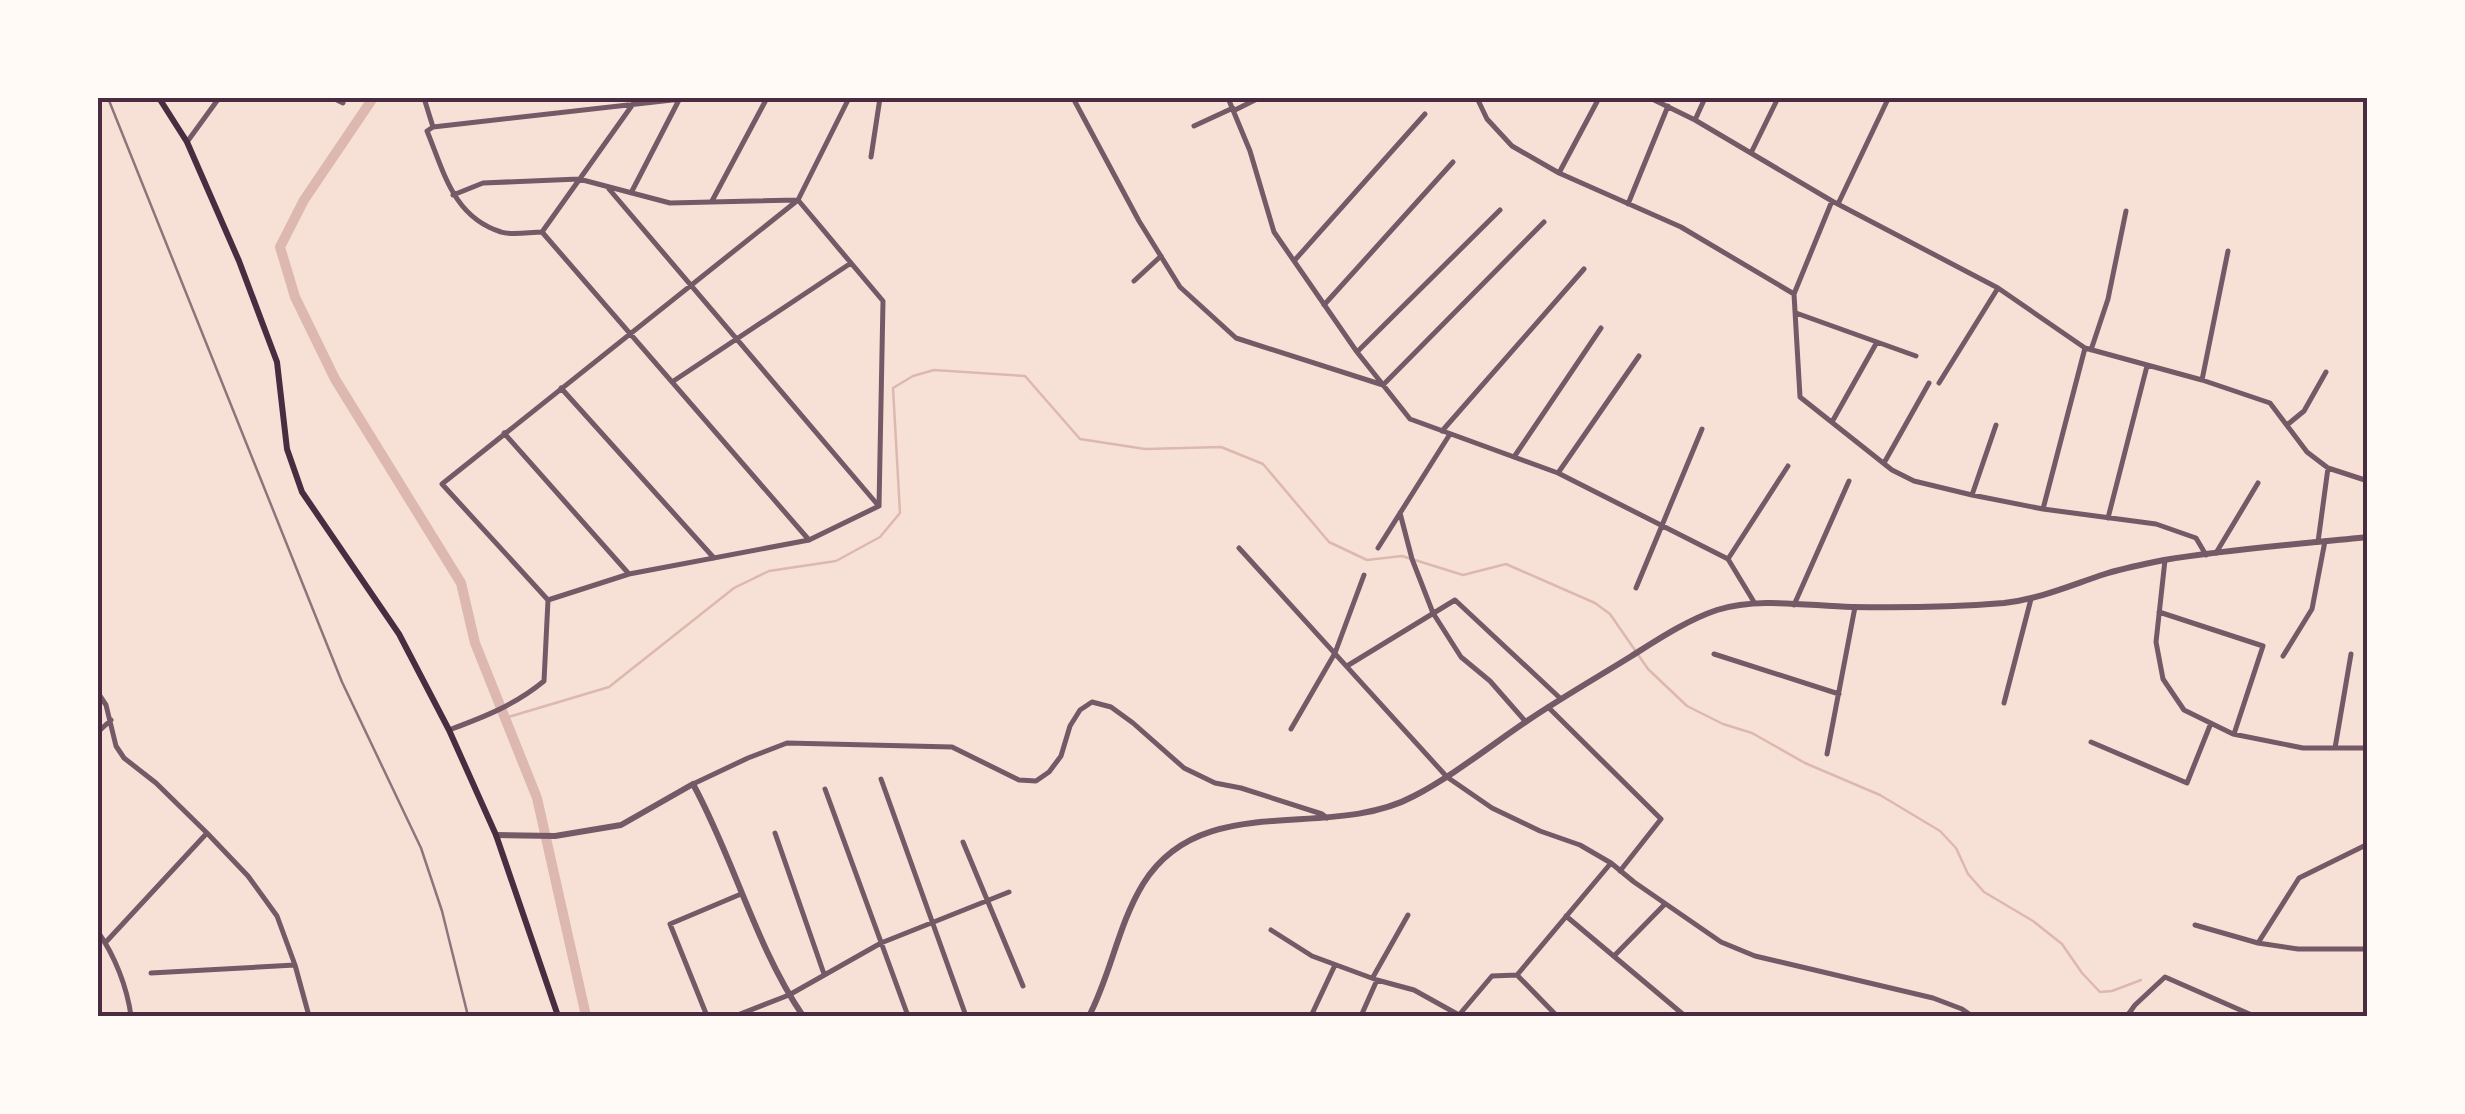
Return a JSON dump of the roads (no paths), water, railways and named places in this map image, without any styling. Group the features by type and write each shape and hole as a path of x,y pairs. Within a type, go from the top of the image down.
{"main road":[{"path":"159,98 187,142 239,261 276,362 287,449 302,492 400,634 449,730 496,835 558,1016"}],"street":[{"path":"187,142 219,98"},
{"path":"333,98 343,103"},
{"path":"424,98 433,128"},
{"path":"631,194 685,98"},
{"path":"542,232 503,234 466,213 453,195 427,131 685,98"},
{"path":"711,202 767,98"},
{"path":"449,730 496,712 544,681 548,600 442,484 798,200 849,98"},
{"path":"871,158 880,98"},
{"path":"1073,98 1139,221 1180,286 1236,338 1384,385"},
{"path":"1228,98 1250,151 1274,232 1357,352 1410,419 1558,473 1728,560 1754,603"},
{"path":"1194,126 1259,98"},
{"path":"1478,98 1487,119 1512,146 1559,174 1682,227 1794,294"},
{"path":"1559,174 1598,98"},
{"path":"1650,98 1998,288 2088,349 2270,403 2307,452 2328,468 2368,481"},
{"path":"1695,120 1705,98"},
{"path":"1751,153 1778,98"},
{"path":"1888,99 1835,202 1794,294 1800,397 1892,470 1914,481 2043,509 2156,524 2196,538 2211,554"},
{"path":"542,232 633,104"},
{"path":"1628,204 1668,106"},
{"path":"1294,261 1425,114"},
{"path":"1324,305 1453,162"},
{"path":"453,195 484,183 579,180 670,203 798,200"},
{"path":"607,187 880,506"},
{"path":"798,200 883,300 880,506"},
{"path":"1357,352 1500,210"},
{"path":"2043,509 2088,349 2108,300 2126,210"},
{"path":"1384,385 1544,222"},
{"path":"542,232 809,540"},
{"path":"2202,380 2228,251"},
{"path":"1134,280 1161,256"},
{"path":"672,382 851,263"},
{"path":"1378,548 1446,433 1584,269"},
{"path":"1939,383 1998,288"},
{"path":"1795,313 1916,356"},
{"path":"1514,457 1601,328"},
{"path":"1832,422 1877,342"},
{"path":"1558,473 1639,356"},
{"path":"2108,518 2148,365"},
{"path":"2287,426 2304,411 2326,372"},
{"path":"1884,463 1929,384"},
{"path":"560,388 714,558"},
{"path":"1972,495 1996,426"},
{"path":"1636,588 1702,430"},
{"path":"504,433 629,574"},
{"path":"1728,560 1788,466"},
{"path":"2283,656 2312,609 2328,468"},
{"path":"1794,605 1849,481"},
{"path":"2211,554 2258,483"},
{"path":"548,600 629,574 809,540 880,506"},
{"path":"1400,513 1412,559 1433,613 1461,657 1490,681 1526,722"},
{"path":"1089,1016 1124,923 1144,883 1160,862 1198,836 1256,822 1328,819 1384,809 1412,797 1548,706 1664,636 1714,611 1754,603 1854,607 2001,603 2031,599 2109,573 2165,560 2368,536"},
{"path":"1239,548 1446,776 1492,808 1580,845 1611,863 1721,942 1755,956 1933,998 1962,1008 1972,1016"},
{"path":"2165,560 2156,642 2163,679 2184,710 2234,734 2303,748 2368,748"},
{"path":"1291,729 1335,653 1364,575"},
{"path":"2004,703 2031,599"},
{"path":"1348,666 1455,600 1560,699"},
{"path":"1828,754 1854,607"},
{"path":"2159,612 2263,646 2234,734"},
{"path":"1714,654 1838,694"},
{"path":"2335,748 2351,654"},
{"path":"98,693 124,758 156,782 207,833 248,876 277,916 308,1016"},
{"path":"496,835 555,836 621,825 693,784 786,743 952,747 1019,780 1036,781 1061,756 1070,726 1080,710 1092,702 1110,707 1184,768 1215,784 1280,800 1328,819"},
{"path":"1548,706 1660,820 1620,871"},
{"path":"98,732 110,720"},
{"path":"2091,742 2187,783 2211,723"},
{"path":"881,779 966,1016"},
{"path":"693,784 789,996 803,1016"},
{"path":"825,789 908,1016"},
{"path":"106,942 207,833"},
{"path":"776,834 824,974"},
{"path":"963,842 1022,986"},
{"path":"2258,942 2299,878 2368,844"},
{"path":"1517,975 1611,863"},
{"path":"735,1016 789,996 881,943 1009,892"},
{"path":"706,1016 670,924 741,894"},
{"path":"1614,956 1665,904"},
{"path":"1360,1016 1374,979 1408,915"},
{"path":"1566,916 1686,1016"},
{"path":"2195,925 2298,950 2368,949"},
{"path":"1271,930 1312,956 1414,990 1460,1016 1492,976 1517,975 1557,1016"},
{"path":"98,932 111,950 132,1016"},
{"path":"1311,1016 1336,964"},
{"path":"151,974 295,965"},
{"path":"2127,1016 2165,977 2254,1016"}],"waterway":[{"path":"373,98 304,200 280,247 295,297 335,379 461,583 475,643 537,798 586,1016"},
{"path":"505,718 609,687 734,588 769,571 836,561 880,537 900,513 893,388 934,370 1025,376 1080,439 1145,449 1221,447 1263,464 1329,542 1367,560 1402,556 1463,575 1506,564 1595,603 1610,614 1648,669 1687,706 1880,795 1940,831 1956,848 1968,874 1984,892 2033,921 2062,944 2100,992 2141,980"}],"railway":[{"path":"108,98 342,682 421,848 442,911 468,1016"}]}
